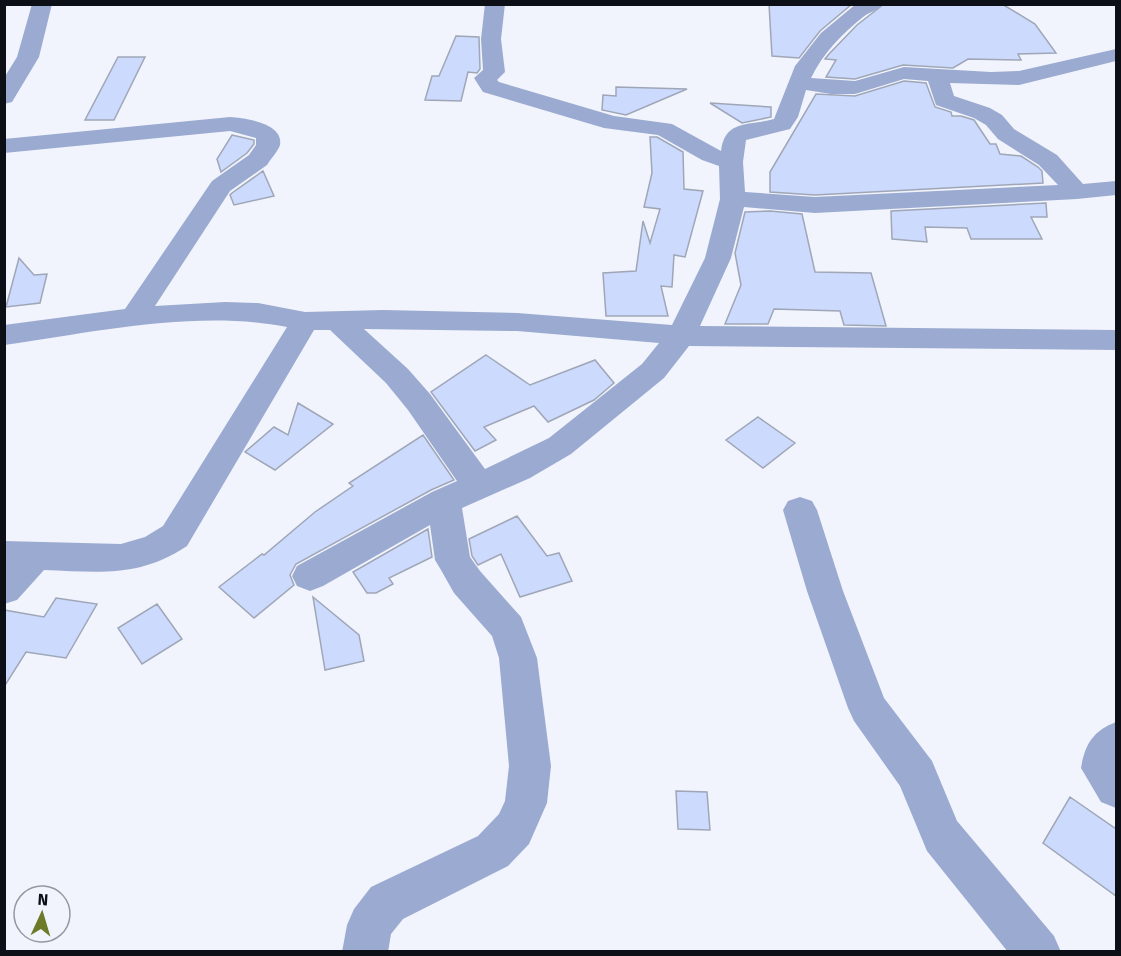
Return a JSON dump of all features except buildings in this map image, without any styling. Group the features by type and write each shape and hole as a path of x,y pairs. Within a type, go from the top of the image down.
{"street":[{"path":"4,97 28,57 42,4"},
{"path":"495,4 491,39 494,72 484,78 491,87 612,123 664,129 710,155 731,162"},
{"path":"310,576 462,493 518,469 560,446 653,372 681,336 718,258 733,199 731,162 734,138 739,133 782,124 787,117 798,82 806,66 828,37 858,11 873,4"},
{"path":"798,82 850,89 866,86 894,75 938,74 991,80 1019,78 1116,55"},
{"path":"938,74 944,100 982,113 994,120 1006,134 1048,160 1077,192"},
{"path":"4,146 230,124 243,125 267,134 268,146 258,160 221,186 134,317"},
{"path":"733,199 814,205 1077,192 1116,188"},
{"path":"4,334 134,317 225,311 258,312 305,321 382,319 517,322 681,336 1116,340"},
{"path":"4,589 20,556 122,558 155,549 175,536 305,321"},
{"path":"338,321 397,376 425,410 462,493 453,560 467,582 508,628 518,658 530,766 526,803 514,829 492,851 387,903 370,925 365,951"},
{"path":"800,510 825,591 868,708 917,776 942,836 1038,951"},
{"path":"1116,741 1104,755 1102,768 1116,788"}]}
